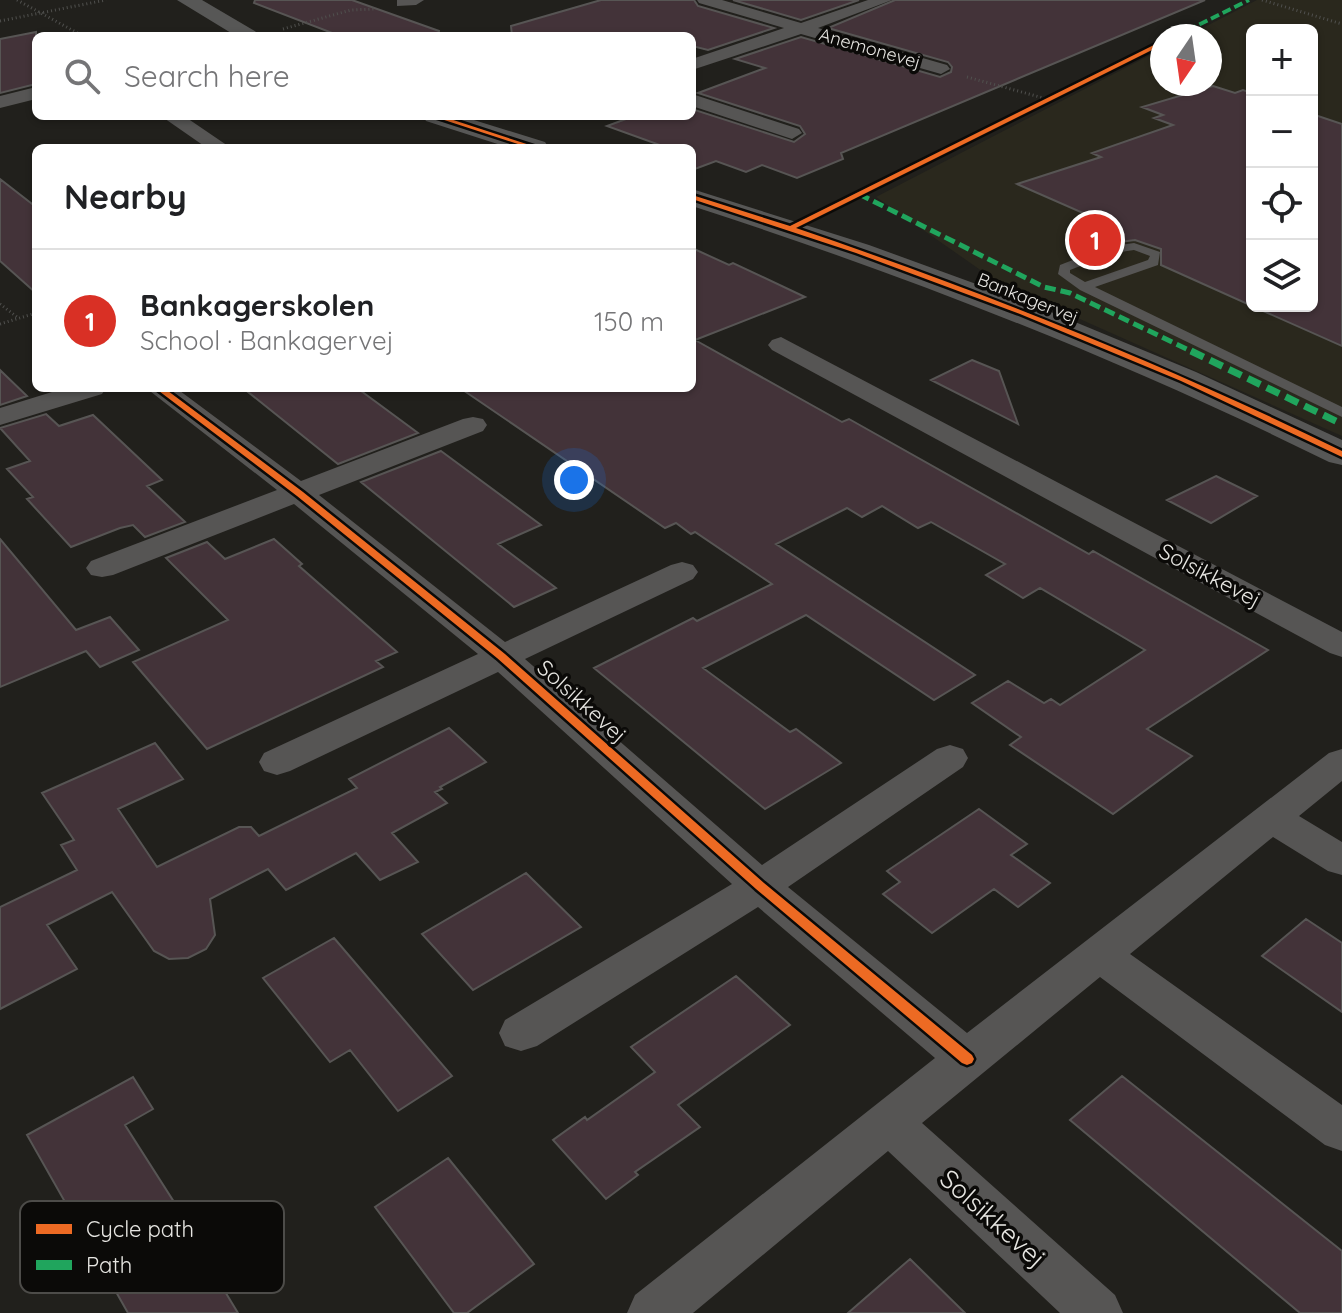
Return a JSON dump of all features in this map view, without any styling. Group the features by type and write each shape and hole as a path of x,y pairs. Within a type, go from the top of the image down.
{"street":[{"path":"187,0 245,32"},
{"name":"Anemonevej","path":"705,0 941,69"},
{"name":"Anemonevej","path":"696,64 884,0"},
{"path":"0,102 32,94"},
{"path":"696,101 792,133"},
{"path":"177,120 215,144"},
{"path":"448,120 523,144"},
{"name":"Bankagervej","path":"696,198 922,273 1067,330 1342,454"},
{"name":"Solsikkevej","path":"781,345 1342,646"},
{"path":"0,417 80,392"},
{"name":"Solsikkevej","path":"164,392 300,494 501,656 760,886 967,1059"},
{"path":"102,568 473,425"},
{"name":"Solsikkevej","path":"277,762 682,572"},
{"path":"521,1033 760,886 950,758"},
{"path":"653,1313 1342,762"},
{"path":"1272,818 1342,861"},
{"path":"1099,954 1342,1131"},
{"name":"Solsikkevej","path":"889,1122 1097,1313"}],"lane":[{"path":"1084,287 1154,262 1156,255 1144,248 1124,247 1064,268 1067,278 1084,287 1342,413"}],"path":[{"path":"17,0 76,32"},
{"path":"0,21 106,0"},
{"path":"1262,0 1342,24"},
{"path":"267,32 351,10 409,2"},
{"path":"941,69 1047,99"},
{"path":"0,304 18,318"},
{"path":"0,324 32,314"}],"shaded area":[{"path":"1257,0 1342,0 1342,436 999,283 876,197 1150,55 1150,96 1222,96 1222,24 1210,24"}],"building":[{"path":"255,0 352,0 439,31 330,32 254,3"},
{"path":"601,0 694,0 698,6 774,28 708,50 696,47 696,32 512,32 511,26"},
{"path":"733,0 859,0 801,20"},
{"path":"895,0 1205,0 841,153 843,159 797,178 762,165 746,172 716,161 696,168 696,144 657,144 607,126 623,120 696,120 696,110 794,142 805,134 800,126 698,93 765,68 735,59 801,37 940,77 951,72 948,62 828,28"},
{"path":"32,33 32,85 0,93 0,39"},
{"path":"1222,89 1235,93 1246,91 1246,303 1161,265 1161,249 1135,240 1112,243 1084,230 1106,223 1017,184 1101,157 1092,153 1173,125 1154,118 1163,115 1142,107 1179,96 1222,96"},
{"path":"1318,116 1342,124 1342,346 1266,312 1318,312"},
{"path":"0,179 32,204 32,289 0,261"},
{"path":"696,250 729,265 733,263 805,297 696,340"},
{"path":"696,341 842,422 849,419 1268,650 1147,729 1192,756 1113,814 1010,745 1021,737 972,703 1008,681 1044,703 1051,699 1060,705 1145,650 1040,588 1023,598 986,575 1005,564 931,522 918,528 882,506 862,517 847,508 776,544 975,675 934,700 806,615 703,668 790,732 796,729 841,763 765,809 594,668 693,618 697,621 772,584 695,532 691,534 676,523 665,528 466,392 696,392"},
{"path":"972,360 999,371 1018,424 931,380"},
{"path":"0,370 27,396 0,405"},
{"path":"248,392 362,392 418,433 338,464"},
{"path":"46,414 59,426 93,415 162,480 147,486 185,522 145,537 133,525 71,547 27,499 33,497 7,469 30,461 0,428"},
{"path":"441,451 541,525 498,544 556,588 514,607 361,482"},
{"path":"1216,476 1257,496 1211,523 1167,500"},
{"path":"0,539 76,630 110,617 139,650 100,667 86,651 0,687"},
{"path":"274,539 302,564 299,566 397,652 376,661 383,667 207,749 133,662 228,620 166,558 207,542 225,559"},
{"path":"449,728 486,762 435,792 447,803 392,833 418,862 380,880 356,853 286,890 268,869 210,899 215,935 206,949 188,958 169,959 154,951 112,892 47,925 77,969 0,1009 0,907 77,870 61,845 74,840 42,793 155,743 183,779 118,809 157,867 239,827 251,827 259,836 357,788 349,779"},
{"path":"979,809 1027,844 1011,855 1050,883 1018,907 994,889 932,933 883,894 900,882 887,871"},
{"path":"526,873 581,927 473,990 422,934"},
{"path":"1306,919 1342,943 1342,1012 1262,956"},
{"path":"334,938 452,1076 398,1111 350,1050 330,1062 263,978"},
{"path":"736,976 790,1025 678,1105 700,1127 635,1172 638,1175 606,1199 553,1140 655,1072 631,1047"},
{"path":"1122,1076 1342,1251 1342,1313 1300,1313 1070,1120"},
{"path":"133,1077 153,1109 125,1125 173,1201 64,1201 27,1135"},
{"path":"448,1158 534,1264 467,1313 454,1313 375,1207"},
{"path":"910,1259 965,1313 848,1313"},
{"path":"117,1293 226,1293 238,1313 128,1313"}],"marked path":[{"path":"1200,24 1249,0"},
{"path":"859,194 1044,287 1070,293 1342,424"}],"cycle path":[{"path":"792,228 1150,49"},
{"path":"448,120 523,144"},
{"path":"696,198 858,252 1022,312 1184,379 1342,454"},
{"path":"164,392 300,494 501,656 760,886 967,1059"}],"place":[{"name":"Bankagerskolen","path":"1095,240"}]}
